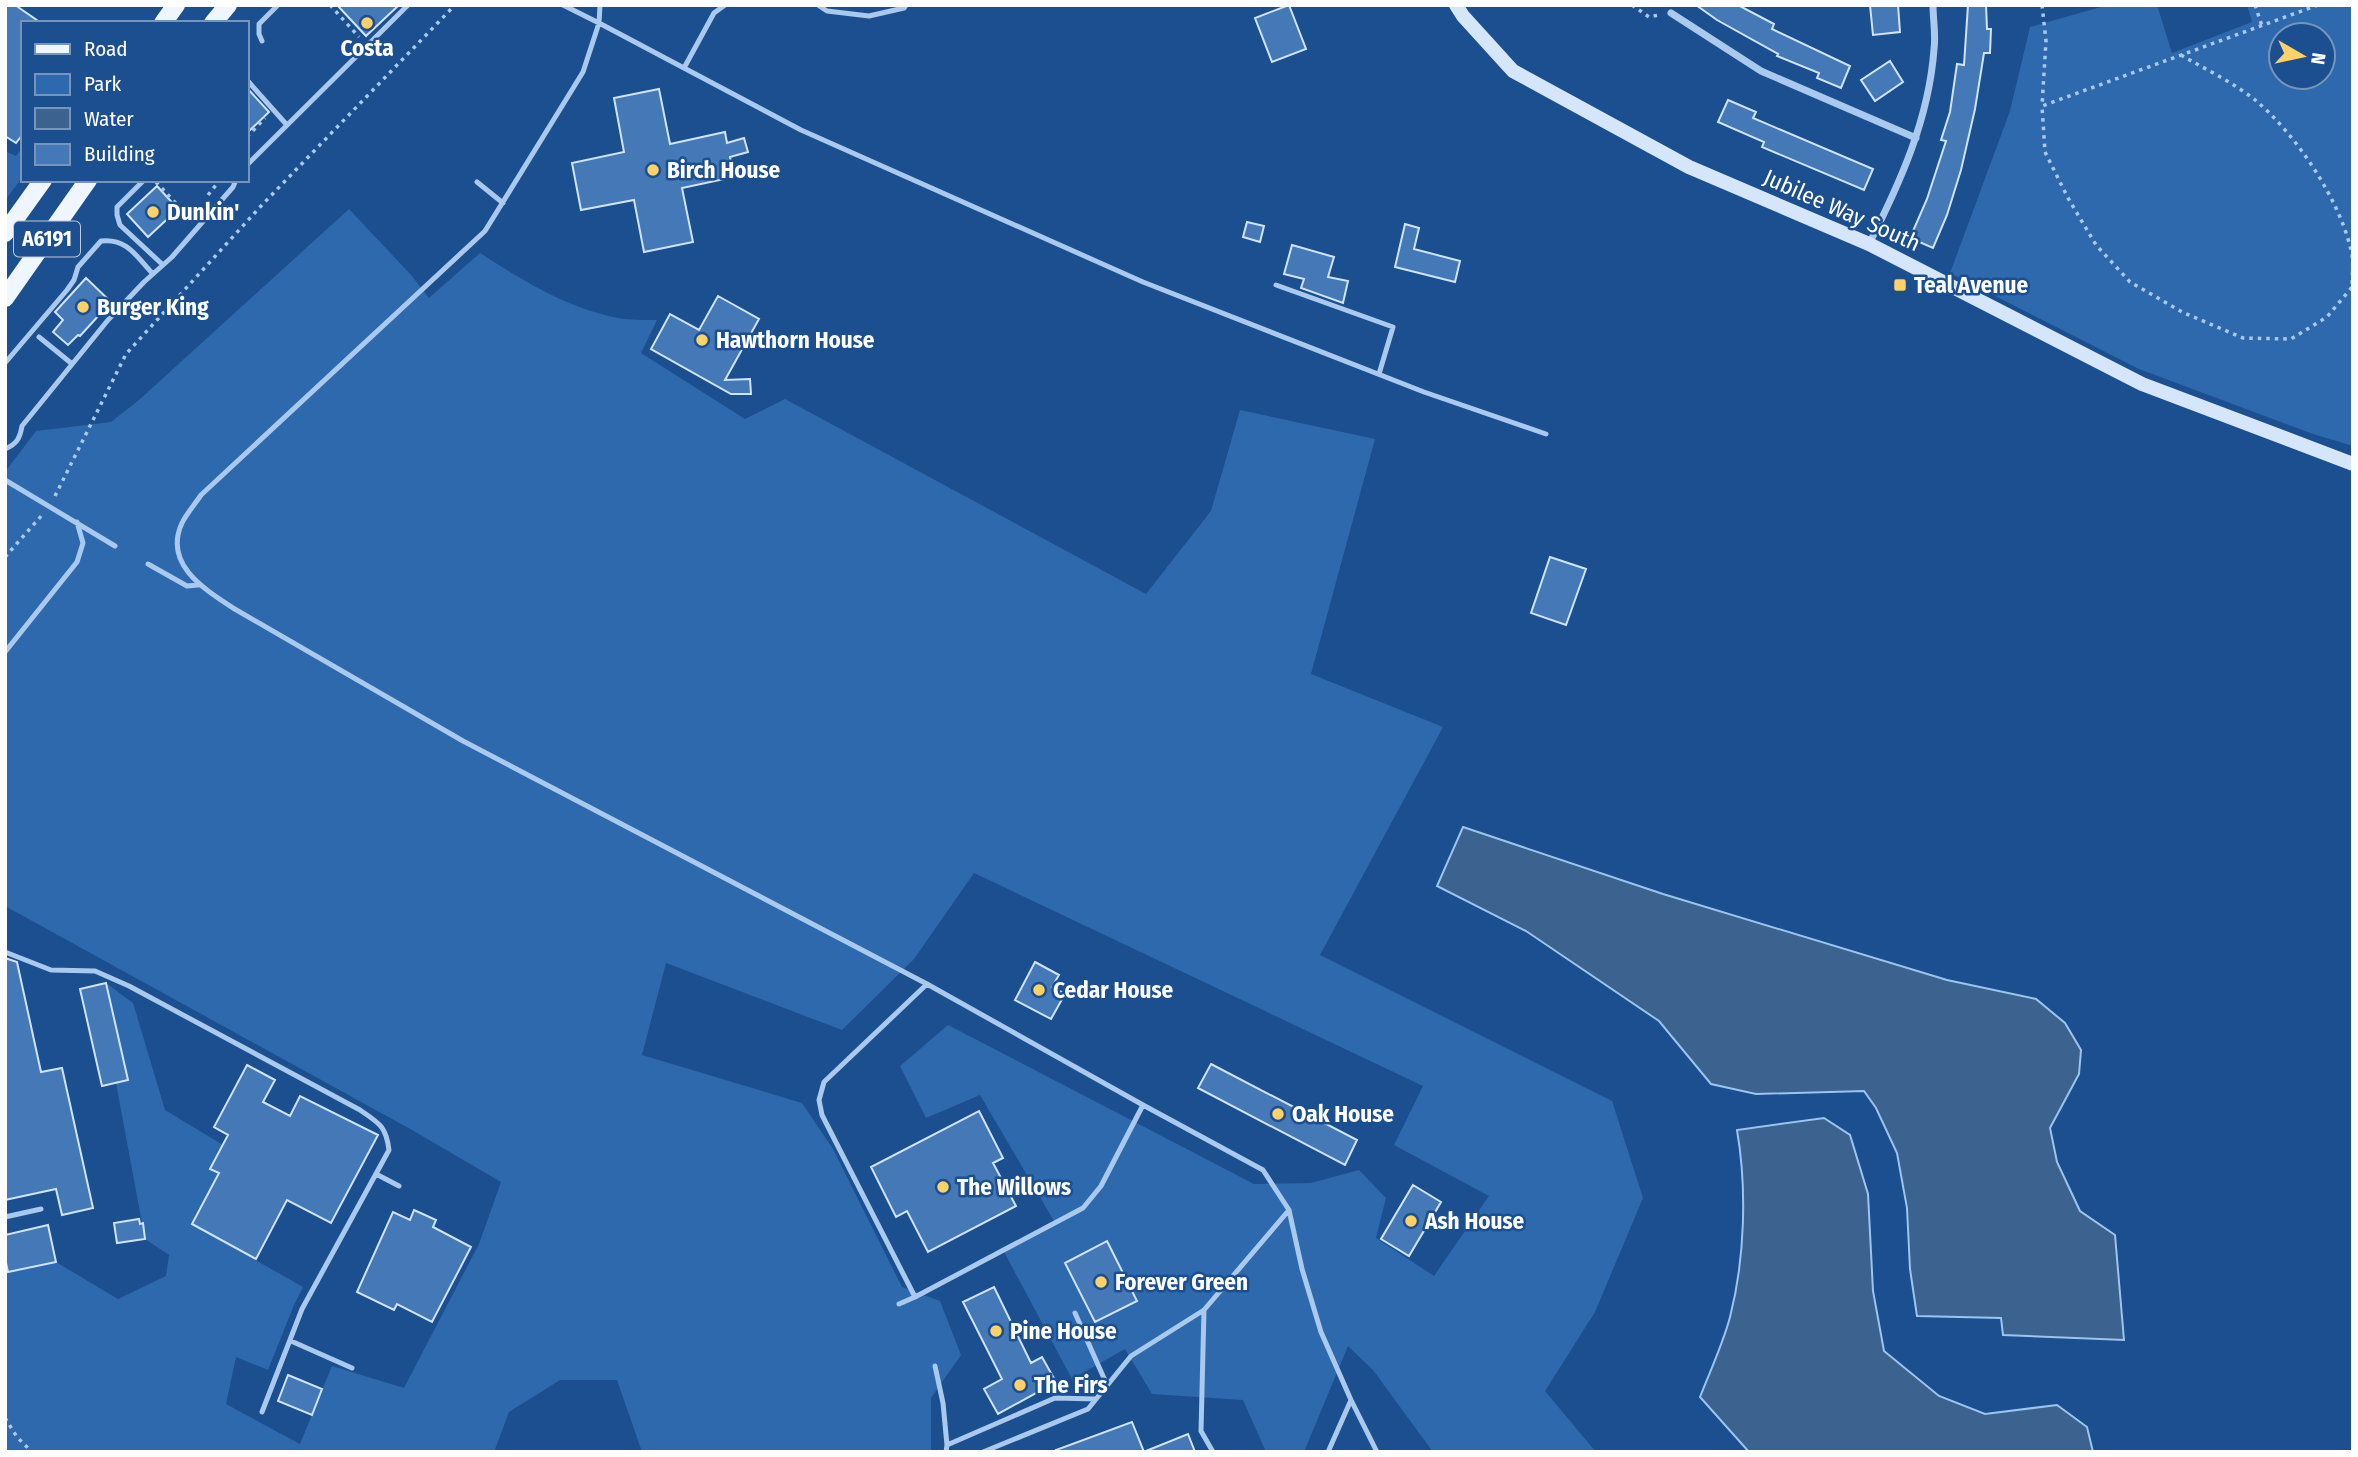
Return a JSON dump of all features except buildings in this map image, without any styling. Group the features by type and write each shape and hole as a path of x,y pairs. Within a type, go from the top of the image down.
{"main road":[{"path":"164,21 176,5"},
{"path":"215,21 228,5"},
{"name":"A6191","path":"5,233 42,182"},
{"name":"A6191","path":"5,298 87,182"}],"street":[{"name":"Jubilee Way South","path":"1457,5 1462,16 1513,71 1689,166 1869,244 2142,384 2353,464"},
{"path":"1869,244 1892,199 1928,99 1935,47 1933,5"},
{"path":"1671,13 1761,72 1916,138"}],"lane":[{"path":"262,41 259,24 278,5"},
{"path":"398,5 403,11"},
{"path":"248,164 408,5"},
{"path":"563,5 801,130 1143,282 1379,374 1546,434"},
{"path":"600,5 599,23 583,72 485,231 201,495 182,523 178,546 184,567 198,585 233,608 463,741 927,984 1263,1170 1289,1210 1302,1269 1321,1332 1377,1452"},
{"path":"684,68 714,13 725,5"},
{"path":"817,5 827,11 869,16 904,8 906,5"},
{"path":"248,81 286,124"},
{"path":"142,182 117,207 117,215 120,225 163,265"},
{"path":"5,449 14,445 20,437 22,426 71,363 163,265 235,182"},
{"path":"477,182 503,203"},
{"path":"5,363 68,290 78,267 101,240 114,239 125,244 153,274"},
{"path":"1276,285 1393,327 1379,374"},
{"path":"39,337 71,363"},
{"path":"5,480 115,546"},
{"path":"5,652 77,562 83,544 77,522"},
{"path":"148,564 187,586 198,585"},
{"path":"5,952 51,970 95,971 118,981 360,1110 383,1127 389,1150 302,1309 262,1412"},
{"path":"915,1297 822,1115 819,1100 824,1082 927,984"},
{"path":"899,1304 1083,1208 1101,1186 1143,1105"},
{"path":"376,1174 399,1186"},
{"path":"5,1217 41,1209"},
{"path":"983,1452 1088,1409 1131,1356 1204,1310 1289,1210"},
{"path":"1204,1310 1202,1431 1213,1452"},
{"path":"1075,1313 1107,1385"},
{"path":"290,1341 352,1368"},
{"path":"935,1366 943,1403 946,1448 1055,1398 1096,1399"},
{"path":"1328,1452 1351,1400"}],"path":[{"path":"330,5 367,46"},
{"path":"5,557 50,506 126,354 261,206 455,5"},
{"path":"1632,5 1650,17 1671,13"},
{"path":"2042,5 2046,41 2042,106 2045,152 2067,198 2096,245 2130,282 2182,312 2243,338 2291,339 2327,317 2352,287 2352,252 2335,207 2317,173 2289,135 2254,99 2181,55"},
{"path":"2255,5 2262,27"},
{"path":"2042,106 2318,5"},
{"path":"248,135 268,115"},
{"path":"156,182 182,210 184,218"},
{"path":"205,198 218,182"},
{"path":"5,1418 17,1437 32,1452"}],"green space":[{"path":"2108,5 2157,5 2172,53 2252,22 2247,5 2353,5 2353,446 2313,434 2139,369 1950,273 2010,111 2030,27"},
{"path":"21,150 21,180 5,200 5,151 16,156"},
{"path":"349,209 429,298 480,253 567,302 624,319 657,320 641,353 745,419 785,399 1146,594 1211,511 1240,410 1375,439 1311,674 1443,727 1320,955 1612,1101 1643,1198 1595,1312 1545,1391 1596,1452 1433,1452 1373,1370 1348,1346 1304,1452 1266,1452 1243,1400 1152,1394 1125,1349 1072,1379 1002,1248 1054,1221 980,1095 926,1118 900,1066 948,1025 1254,1184 1311,1183 1359,1170 1386,1198 1376,1238 1434,1276 1489,1196 1394,1145 1423,1086 974,873 914,959 842,1030 666,963 642,1055 802,1103 833,1149 902,1287 940,1301 961,1355 931,1398 931,1452 642,1452 617,1380 560,1380 509,1412 494,1452 5,1452 5,1258 9,1272 56,1262 118,1299 166,1276 169,1255 145,1239 116,1083 128,1080 106,983 133,1003 165,1110 223,1145 211,1169 248,1189 210,1191 192,1224 303,1287 268,1370 236,1357 226,1404 300,1444 332,1366 404,1388 479,1244 501,1182 412,1130 5,906 5,472 36,431 111,422 139,400"}],"water":[{"path":"1463,827 1663,894 1947,980 2036,999 2065,1023 2081,1050 2079,1074 2050,1128 2057,1162 2080,1211 2115,1235 2124,1340 2003,1335 2001,1318 1917,1316 1910,1269 1907,1208 1897,1153 1876,1108 1864,1091 1756,1094 1711,1084 1659,1021 1526,931 1437,886"},
{"path":"1824,1118 1850,1135 1868,1194 1873,1291 1884,1351 1939,1396 1985,1414 2057,1405 2087,1427 2093,1452 1749,1452 1700,1397 1727,1327 1739,1271 1743,1199 1737,1130"}],"place":[{"name":"Costa","path":"367,23"},
{"name":"Birch House","path":"653,170"},
{"name":"Dunkin'","path":"153,212"},
{"name":"Teal Avenue","path":"1900,285"},
{"name":"Burger King","path":"83,307"},
{"name":"Hawthorn House","path":"702,340"},
{"name":"Cedar House","path":"1039,990"},
{"name":"Oak House","path":"1278,1114"},
{"name":"The Willows","path":"943,1187"},
{"name":"Ash House","path":"1411,1221"},
{"name":"Forever Green","path":"1101,1282"},
{"name":"Pine House","path":"996,1331"},
{"name":"The Firs","path":"1020,1385"}]}
